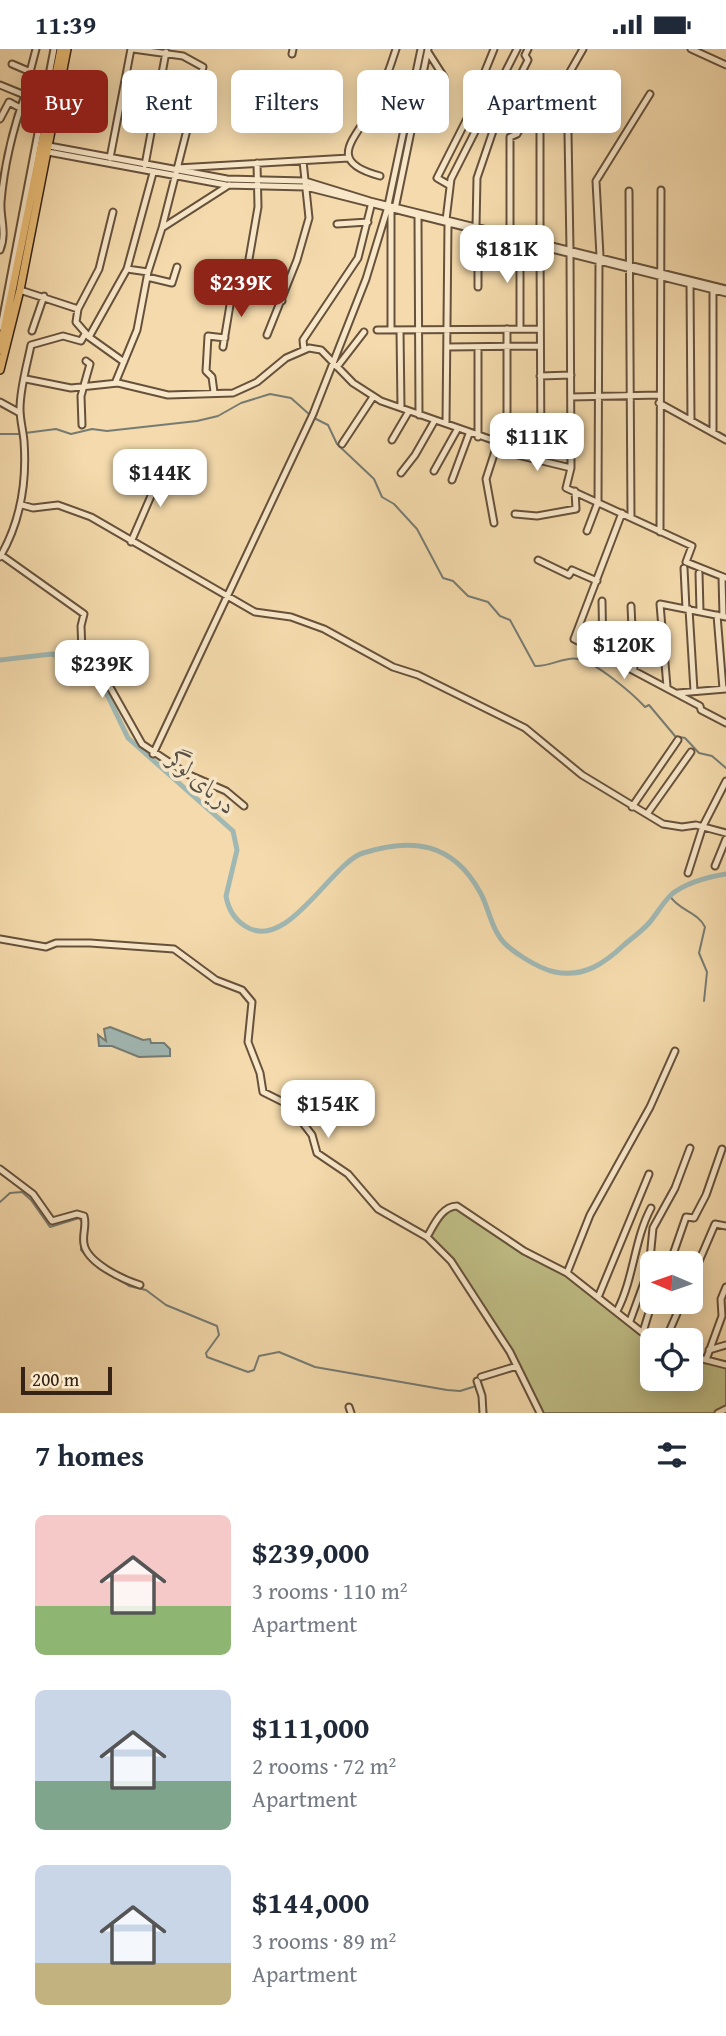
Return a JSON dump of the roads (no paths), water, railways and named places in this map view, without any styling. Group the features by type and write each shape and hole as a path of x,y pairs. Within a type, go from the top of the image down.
{"main road":[{"path":"56,70 61,49"},
{"path":"0,370 20,289 67,49"},
{"path":"0,350 2,327 41,133"}],"street":[{"path":"31,70 36,49"},
{"path":"51,70 54,49"},
{"path":"110,158 132,49 183,56 203,67 162,228 147,275 137,330 116,380 118,383"},
{"path":"388,70 396,49"},
{"path":"391,330 392,185 421,49"},
{"path":"449,185 437,178 480,93 479,86 494,49"},
{"path":"446,423 449,185 517,49"},
{"path":"478,288 477,178 494,128 528,60 525,55 528,49"},
{"path":"570,70 583,49"},
{"path":"691,49 726,65"},
{"path":"428,51 440,70"},
{"path":"406,210 400,202 400,188 428,51"},
{"path":"145,166 166,52"},
{"path":"12,64 26,70"},
{"path":"0,85 21,94"},
{"path":"587,531 598,502 599,259 596,181 650,94"},
{"path":"0,100 21,107 1,202 4,241 0,250"},
{"path":"0,119 9,102"},
{"path":"357,130 348,147 349,158 359,171 380,176"},
{"path":"510,233 510,137 518,133"},
{"path":"540,133 541,460"},
{"path":"568,133 571,468 566,487 692,545 686,561 724,578 724,689 678,693"},
{"path":"0,148 9,155"},
{"path":"48,149 110,158 229,184 258,181"},
{"path":"48,149 153,173 349,158"},
{"path":"267,335 282,302 309,218 303,161"},
{"path":"244,288 258,207 257,163"},
{"path":"176,172 227,179 305,184 379,203 418,217 447,222"},
{"path":"153,173 127,269 87,335 80,341 63,336 31,345 26,379 21,392 22,505 13,534 1,556 84,614 80,631 82,651 102,673 142,744 153,754 164,758 187,774 226,791 244,806"},
{"path":"162,228 229,184"},
{"path":"305,184 371,206 406,210 520,242 540,244"},
{"path":"392,185 400,188"},
{"path":"379,203 392,185"},
{"path":"153,754 335,364 400,188"},
{"path":"660,532 661,190"},
{"path":"629,191 631,517"},
{"path":"304,350 303,340 358,258 371,206"},
{"path":"113,212 99,269 78,309 76,322 87,335 124,362"},
{"path":"418,217 419,415"},
{"path":"337,224 368,222"},
{"path":"477,229 510,233 540,244 726,291"},
{"path":"520,242 520,329"},
{"path":"127,269 172,283 177,267"},
{"path":"690,281 691,421"},
{"path":"215,283 244,288 282,302"},
{"path":"223,347 233,287"},
{"path":"713,287 713,433"},
{"path":"20,289 78,309"},
{"path":"32,331 44,296"},
{"path":"507,329 507,445 513,454 571,468"},
{"path":"377,330 539,329"},
{"path":"400,330 401,408"},
{"path":"335,364 364,332"},
{"path":"214,392 212,377 206,371 208,336 225,338"},
{"path":"448,347 539,346"},
{"path":"478,347 478,437"},
{"path":"26,379 38,384 83,387 118,383 168,395 208,395 242,390 257,383 286,358 304,350 321,350 373,397 478,437 507,445"},
{"path":"82,425 83,387 90,364 86,361"},
{"path":"540,376 571,375"},
{"path":"571,397 659,395"},
{"path":"342,443 373,397"},
{"path":"0,402 20,413"},
{"path":"659,403 726,440"},
{"path":"392,440 409,411"},
{"path":"401,473 435,420"},
{"path":"434,471 458,428"},
{"path":"452,480 469,433"},
{"path":"494,523 485,479 498,442"},
{"path":"131,542 164,466"},
{"path":"515,515 537,516 576,509 575,491"},
{"path":"22,505 33,508 58,505 91,517 255,612 283,616 324,629 393,667 418,675 525,728 582,775 632,807 672,826 703,826 726,833"},
{"path":"622,513 574,639 678,693 700,706 701,710 726,723"},
{"path":"538,560 568,574 572,570 597,581"},
{"path":"684,568 694,691"},
{"path":"699,573 700,611"},
{"path":"602,601 603,654"},
{"path":"667,687 660,604 722,616"},
{"path":"631,606 634,671"},
{"path":"632,807 678,740"},
{"path":"647,814 691,752"},
{"path":"688,873 703,826 726,781"},
{"path":"715,866 726,839"},
{"path":"0,939 46,947 56,943 90,943 174,949 216,980 242,990 252,1002 249,1051 260,1073 263,1091 289,1105 312,1135 317,1153 348,1174 378,1209 427,1237 451,1261 517,1366 540,1413"},
{"path":"567,1273 590,1215 650,1107 675,1051"},
{"path":"630,1321 649,1269 653,1228 675,1188 690,1148"},
{"path":"674,1251 686,1217 694,1218 706,1195 722,1149"},
{"path":"0,1169 33,1193 52,1221 77,1214 83,1216 84,1244 90,1255 130,1282 140,1285"},
{"path":"599,1296 649,1174"},
{"path":"427,1237 442,1213 453,1205 524,1251 567,1273 640,1329"},
{"path":"617,1311 635,1263 640,1233 651,1209"},
{"path":"703,1251 713,1227 717,1222 725,1223"},
{"path":"706,1360 722,1316 721,1299 726,1287"},
{"path":"709,1350 726,1345"},
{"path":"703,1359 726,1365"},
{"path":"483,1413 479,1379 517,1366"},
{"path":"718,1413 726,1409"}],"water":[{"path":"110,1027 143,1040 150,1039 151,1043 164,1043 170,1049 170,1056 139,1057 112,1046 99,1046 98,1035 106,1041 104,1029"}],"waterway":[{"path":"25,433 56,429 71,434 92,429 107,431 197,421 218,416 241,403 270,394 291,398 310,415"},
{"path":"314,418 328,425 337,444 374,479 382,497 394,504 417,529 443,578 453,581 468,596 488,602 500,616 510,620 535,666 573,658 586,661 604,672 645,707 649,705 675,736 685,738 699,753 712,756 726,768"},
{"path":"0,434 20,434"},
{"name":"دریای لوگر","path":"0,660 52,654 86,665 102,684 128,738 233,831 237,850 227,900 232,913 241,923 261,931 277,928 292,918 350,860 381,848 415,845 444,854 469,876 483,897 496,931 508,947 540,967 555,972 575,973 585,971 610,957 646,926 678,890 698,881 726,874"},
{"path":"670,896 705,927 699,953 707,972 704,1001"},
{"path":"0,1202 10,1193 22,1192 50,1227 79,1218 82,1222 81,1250 99,1267"},
{"path":"115,1277 129,1286 146,1290 166,1305 217,1326 219,1335 206,1353 207,1357 248,1372 254,1370 259,1356 279,1352 315,1367 447,1390 460,1391 476,1386"}]}
